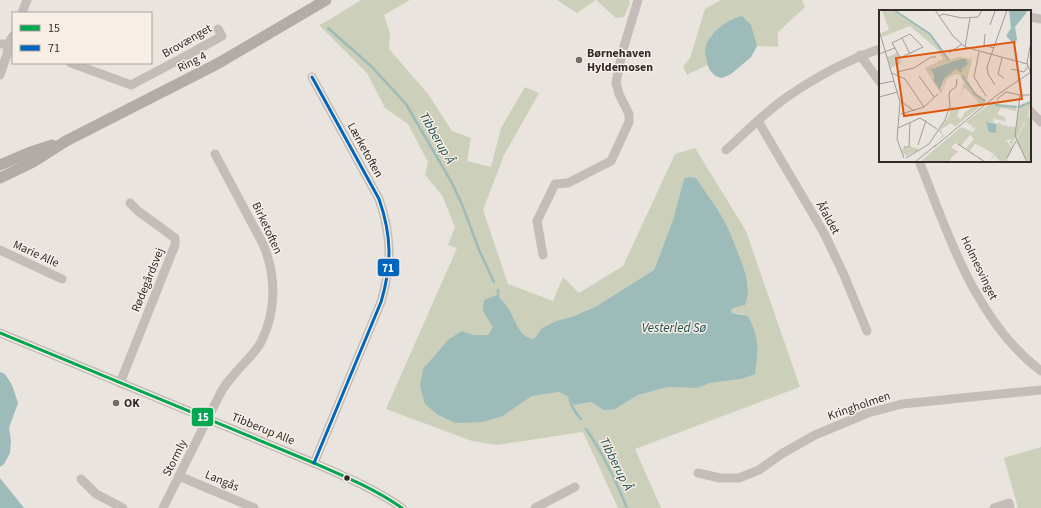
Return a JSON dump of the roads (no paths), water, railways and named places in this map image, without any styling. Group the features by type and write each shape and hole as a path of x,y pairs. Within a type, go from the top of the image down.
{"main road":[{"name":"Ring 4","path":"0,178 33,162 66,141 216,64 326,0"},
{"name":"Ring 4","path":"0,165 28,153 66,141"}],"street":[{"path":"22,12 27,0"},
{"path":"544,255 537,221 555,184 568,183 611,161 629,122 629,114 619,94 616,83 622,53 638,0"},
{"path":"1031,17 1041,19"},
{"name":"Brovænget","path":"74,64 131,85 222,36 218,29"},
{"path":"0,75 7,54 9,41"},
{"path":"726,150 786,98 830,70 860,55 879,49"},
{"path":"860,55 879,81"},
{"name":"Lærketoften","path":"312,77 379,199 388,232 390,252 386,286 381,302 314,463"},
{"path":"1031,112 1041,122"},
{"name":"Åfaldet","path":"758,121 824,233 844,275 866,331"},
{"name":"Birketoften","path":"208,420 224,387 250,358 261,342 268,324 273,300 273,280 269,257 215,154"},
{"name":"Holmesvinget","path":"918,162 966,276 977,296 993,321 1014,347 1041,371"},
{"name":"Rødegårdsvej","path":"120,383 175,245 175,238 138,211 130,203"},
{"name":"Marie Alle","path":"0,250 62,279"},
{"name":"Tibberup Alle","path":"0,333 358,482 402,508"},
{"name":"Kringholmen","path":"698,473 720,478 739,478 759,470 783,453 815,435 868,413 902,404 1041,390"},
{"name":"Stormly","path":"163,508 208,420"},
{"name":"Langås","path":"179,476 254,508"},
{"path":"81,480 96,494 122,508"},
{"path":"535,508 575,487"},
{"path":"994,508 1009,503 1010,508"}],"water":[{"path":"742,16 751,25 757,46 751,57 731,74 722,78 719,77 708,67 705,52 706,45 713,34 724,24 730,20"},
{"name":"Vesterled Sø","path":"689,177 696,178 718,210 728,228 746,275 748,294 745,305 731,310 732,313 748,316 755,332 757,351 755,374 741,379 710,383 697,388 668,387 638,395 615,409 604,410 591,402 574,405 569,397 559,392 532,396 503,416 483,422 456,423 438,415 425,404 420,386 423,369 449,339 462,331 474,335 488,335 493,327 483,311 484,300 497,295 507,306 524,335 534,339 542,328 556,321 574,316 595,307 654,270 673,220 684,179"},
{"path":"0,372 5,374 12,385 18,403 9,428 11,441 10,453 4,464 0,467"},
{"path":"0,478 24,508 0,508"}],"waterway":[{"name":"Tibberup Å","path":"328,28 371,66 406,104 452,183 463,207 479,250 494,282"},
{"name":"Tibberup Å","path":"498,290 498,298"},
{"name":"Tibberup Å","path":"569,394 573,408 581,419"},
{"name":"Tibberup Å","path":"586,429 609,467 627,508"}],"place":[{"name":"Børnehaven Hyldemosen","path":"579,60"},
{"name":"OK","path":"116,403"}]}
